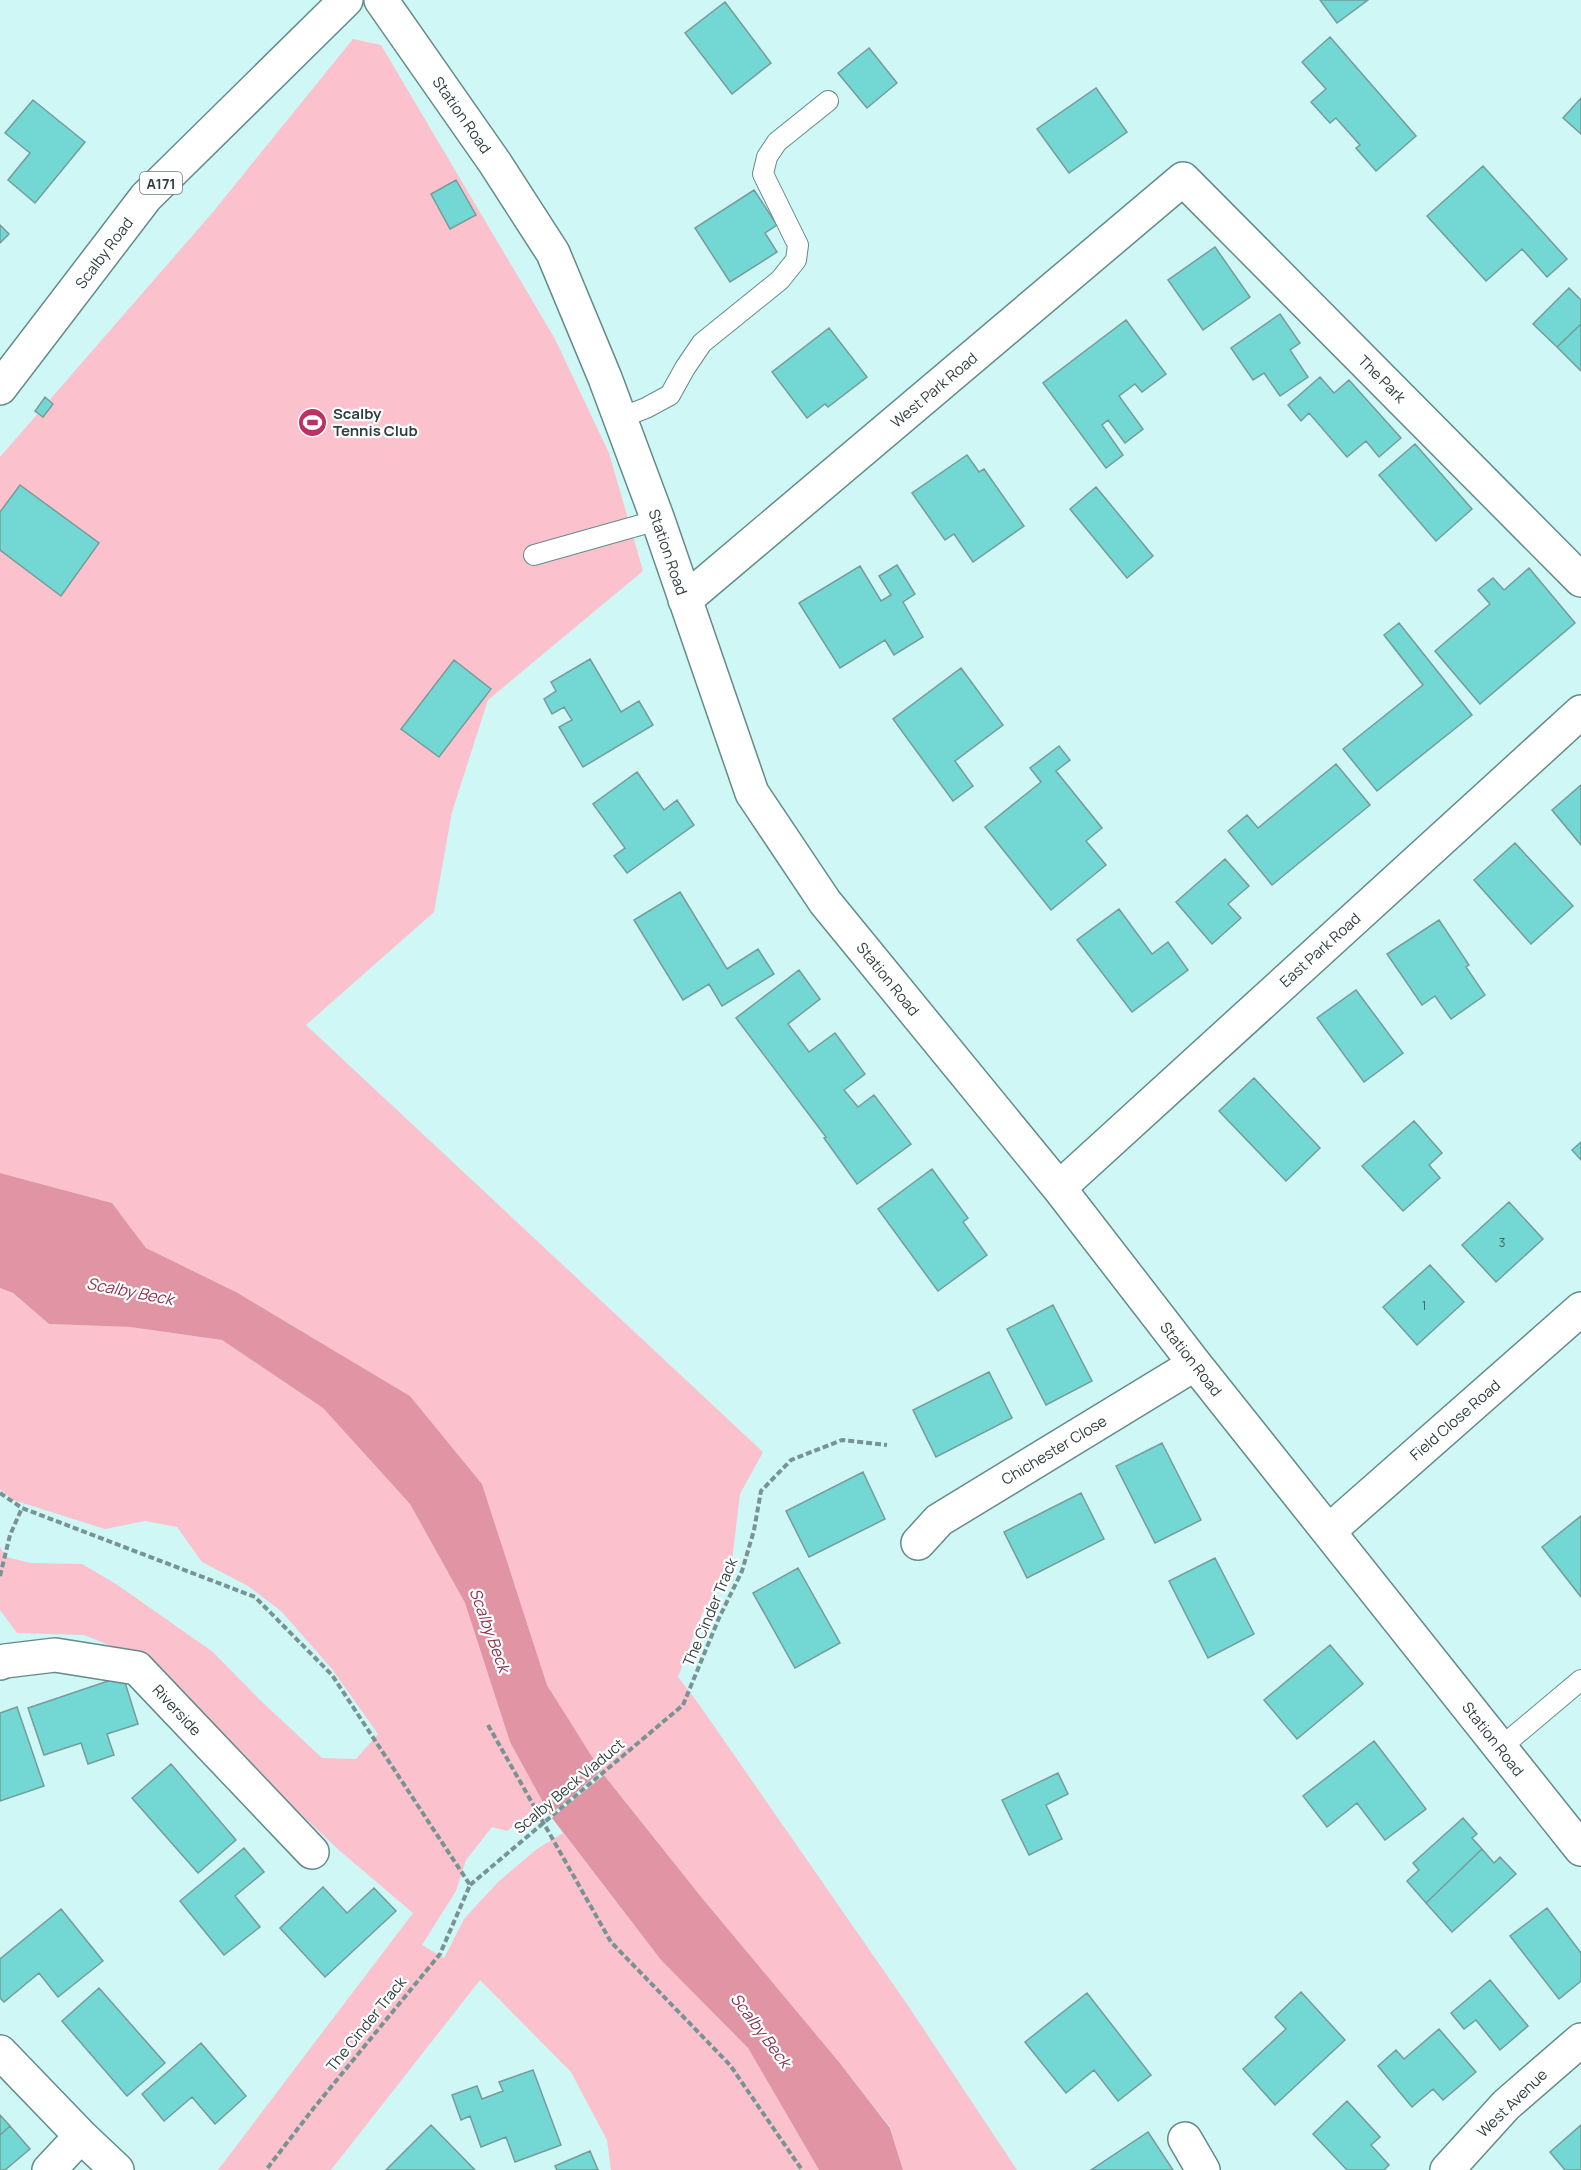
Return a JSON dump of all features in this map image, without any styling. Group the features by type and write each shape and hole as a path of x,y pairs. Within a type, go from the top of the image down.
{"main road":[{"name":"Scalby Road","path":"0,388 146,197 346,0"},
{"name":"Station Road","path":"381,0 495,163 553,253 620,418 658,520 752,793 825,902 1059,1188 1581,1849"},
{"name":"The Park","path":"1183,179 1581,580"},
{"name":"West Park Road","path":"685,600 1183,179"},
{"name":"East Park Road","path":"1059,1188 1581,712"},
{"name":"Field Close Road","path":"1329,1531 1581,1309"},
{"name":"Chichester Close","path":"918,1543 939,1520 1196,1364"},
{"name":"Riverside","path":"0,1663 55,1655 137,1668 312,1852"},
{"name":"West Avenue","path":"1448,2170 1506,2105 1581,2040"},
{"path":"0,2052 117,2170"},
{"path":"49,2170 81,2136"},
{"path":"1185,2139 1203,2170"}],"lane":[{"path":"620,418 646,408 670,394 702,343 780,280 796,260 798,245 763,174 767,157 777,142 828,101"},
{"path":"534,555 658,520"},
{"path":"1500,1748 1581,1680"}],"path":[{"name":"The Cinder Track","path":"683,1705 719,1618 742,1571 754,1530 760,1491 791,1460 842,1440 887,1445"},
{"path":"0,1493 22,1508 255,1597 332,1675 470,1885"},
{"path":"0,1576 10,1535 22,1508"},
{"name":"Scalby Beck Viaduct","path":"470,1885 683,1705"},
{"path":"488,1725 611,1942 730,2065 802,2170"},
{"name":"The Cinder Track","path":"266,2170 440,1954 470,1885"}],"shaded area":[{"path":"353,39 381,45 555,339 609,453 643,571 488,700 452,812 434,912 306,1025 763,1452 740,1494 732,1561 702,1614 678,1677 909,2007 1017,2170 903,2170 890,2127 601,1771 547,1685 482,1484 410,1396 236,1292 146,1248 112,1203 0,1173 0,457 213,212"},
{"path":"0,1288 13,1293 49,1324 130,1327 222,1340 323,1408 410,1504 465,1603 510,1742 543,1802 507,1831 492,1827 466,1860 456,1891 422,1945 444,1958 464,1919 498,1882 537,1849 563,1833 661,1960 748,2048 819,2170 611,2170 607,2140 571,2072 480,1980 331,2170 218,2170 413,1913 340,1851 131,1654 84,1635 17,1633 0,1610 0,1547 6,1557 31,1563 82,1564 116,1584 213,1652 322,1758 356,1759 378,1734 332,1669 281,1611 248,1586 202,1562 177,1527 145,1521 105,1529 13,1500 0,1489"}],"water":[{"name":"Scalby Beck","path":"0,1173 112,1203 146,1248 236,1292 410,1396 482,1484 547,1685 601,1771 550,1815 510,1742 465,1603 410,1504 323,1408 222,1340 130,1327 49,1324 13,1293 0,1288"},
{"name":"Scalby Beck","path":"604,1775 702,1898 839,2062 890,2128 903,2170 819,2170 748,2048 661,1960 552,1818"}],"building":[{"path":"1320,0 1368,0 1337,23"},
{"path":"725,2 771,63 732,94 685,33"},
{"path":"1330,37 1416,136 1376,171 1356,148 1360,145 1336,118 1330,123 1311,102 1326,89 1302,62"},
{"path":"869,48 897,83 867,108 838,73"},
{"path":"1096,88 1127,132 1069,173 1037,129"},
{"path":"1581,98 1581,134 1563,118"},
{"path":"33,100 85,142 35,203 8,180 30,153 5,133"},
{"path":"1483,166 1567,259 1547,277 1522,249 1486,281 1427,216"},
{"path":"456,180 476,215 450,229 431,194"},
{"path":"754,190 777,225 765,233 777,252 730,282 695,228"},
{"path":"0,225 9,234 0,243"},
{"path":"1215,247 1250,297 1203,330 1168,280"},
{"path":"1569,288 1581,300 1581,324 1557,347 1533,324"},
{"path":"1280,314 1300,343 1290,350 1308,377 1280,396 1264,373 1253,380 1231,348"},
{"path":"1126,320 1166,374 1142,392 1135,384 1119,396 1143,429 1125,443 1108,420 1102,425 1123,455 1106,468 1043,383"},
{"path":"1581,324 1581,371 1557,347"},
{"path":"829,328 867,377 828,407 825,404 807,418 772,372"},
{"path":"1320,377 1334,393 1349,380 1401,438 1379,457 1366,441 1347,457 1309,413 1301,421 1288,405"},
{"path":"45,397 53,404 43,417 35,411"},
{"path":"1415,444 1472,509 1436,541 1379,475"},
{"path":"967,455 979,472 984,469 1024,526 973,562 954,534 945,540 912,493"},
{"path":"20,485 99,543 61,596 0,550 0,512"},
{"path":"1096,487 1153,556 1127,578 1070,509"},
{"path":"897,565 915,594 903,602 923,637 894,655 885,640 840,668 799,603 860,566 881,601 891,595 879,576"},
{"path":"1529,568 1575,623 1480,704 1435,651 1490,604 1478,590 1493,578 1504,590"},
{"path":"1399,623 1472,715 1377,791 1343,749 1423,685 1384,635"},
{"path":"590,659 621,712 639,701 653,725 583,767 559,727 572,720 564,707 552,714 544,699 556,691 551,682"},
{"path":"454,660 491,689 439,757 401,729"},
{"path":"961,668 1003,725 955,761 973,786 953,801 893,719"},
{"path":"1059,746 1070,760 1056,771 1102,828 1086,841 1106,865 1051,910 985,827 1041,782 1030,768"},
{"path":"1336,764 1370,805 1272,885 1228,831 1247,815 1258,828"},
{"path":"637,772 664,810 677,800 694,825 627,873 614,856 625,848 593,804"},
{"path":"1581,785 1581,845 1552,810"},
{"path":"1515,843 1573,906 1531,944 1474,880"},
{"path":"1225,859 1249,886 1228,904 1241,918 1212,944 1176,902"},
{"path":"680,892 727,969 758,949 774,974 722,1006 709,984 683,1000 634,920"},
{"path":"1119,909 1152,954 1168,942 1188,970 1132,1012 1077,940"},
{"path":"1439,920 1469,965 1466,967 1485,995 1451,1019 1435,996 1422,1005 1387,954"},
{"path":"799,970 820,999 788,1024 809,1052 835,1033 865,1074 844,1090 858,1107 874,1095 911,1144 857,1184 824,1138 826,1137 736,1018"},
{"path":"1356,990 1403,1053 1364,1082 1317,1018"},
{"path":"1254,1078 1320,1148 1286,1181 1219,1111"},
{"path":"1414,1121 1442,1153 1429,1165 1440,1178 1403,1211 1362,1166"},
{"path":"1581,1142 1581,1160 1572,1150"},
{"path":"932,1169 968,1218 963,1222 987,1255 938,1291 878,1209"},
{"path":"1509,1202 1543,1239 1496,1282 1462,1245"},
{"path":"1430,1265 1464,1302 1417,1345 1383,1307"},
{"path":"1053,1305 1092,1381 1046,1405 1007,1329"},
{"path":"989,1372 1012,1418 936,1457 913,1410"},
{"path":"1162,1443 1201,1520 1155,1543 1116,1466"},
{"path":"863,1472 885,1519 809,1557 786,1511"},
{"path":"1081,1493 1104,1539 1027,1578 1004,1532"},
{"path":"1581,1516 1581,1597 1542,1547"},
{"path":"1215,1558 1254,1634 1208,1658 1169,1581"},
{"path":"798,1568 840,1643 795,1668 753,1593"},
{"path":"1330,1645 1363,1684 1297,1739 1264,1700"},
{"path":"123,1676 138,1724 107,1734 114,1755 88,1764 81,1743 44,1755 28,1708"},
{"path":"17,1707 44,1786 0,1801 0,1713"},
{"path":"1374,1741 1426,1809 1385,1840 1357,1803 1327,1827 1303,1796"},
{"path":"171,1764 236,1840 198,1873 132,1798"},
{"path":"1058,1773 1068,1794 1046,1805 1062,1839 1029,1855 1002,1800"},
{"path":"1463,1818 1477,1834 1472,1838 1482,1849 1426,1903 1407,1881 1419,1870 1413,1863"},
{"path":"244,1848 264,1872 235,1896 260,1927 224,1955 180,1901"},
{"path":"1482,1849 1494,1863 1500,1857 1516,1874 1452,1932 1426,1903"},
{"path":"323,1887 347,1913 374,1888 396,1911 325,1977 280,1928"},
{"path":"1547,1908 1581,1953 1581,1981 1559,1999 1510,1936"},
{"path":"61,1909 103,1961 58,1997 39,1973 4,2002 0,1998 0,1959"},
{"path":"1490,1980 1528,2026 1500,2050 1476,2020 1464,2029 1451,2013"},
{"path":"99,1988 165,2063 127,2096 62,2021"},
{"path":"1301,1992 1345,2040 1275,2105 1243,2069 1286,2029 1275,2017"},
{"path":"1087,1993 1151,2075 1118,2101 1094,2070 1066,2093 1025,2042"},
{"path":"1439,2029 1476,2072 1443,2100 1433,2089 1412,2107 1378,2066 1396,2050 1404,2059"},
{"path":"201,2043 246,2096 215,2124 192,2097 164,2121 142,2094"},
{"path":"533,2070 561,2145 515,2162 506,2137 481,2147 470,2116 461,2120 452,2095 477,2086 482,2099 503,2091 499,2082"},
{"path":"1347,2101 1380,2137 1371,2145 1389,2165 1384,2170 1347,2170 1313,2134"},
{"path":"0,2115 10,2126 0,2135"},
{"path":"431,2125 475,2170 386,2170"},
{"path":"1581,2125 1581,2170 1565,2170 1550,2152"},
{"path":"10,2126 30,2149 5,2170 0,2170 0,2135"},
{"path":"1148,2132 1173,2170 1091,2170"},
{"path":"590,2151 598,2170 557,2170 555,2166"}],"place":[{"name":"Scalby Tennis Club","path":"312,422"}]}
